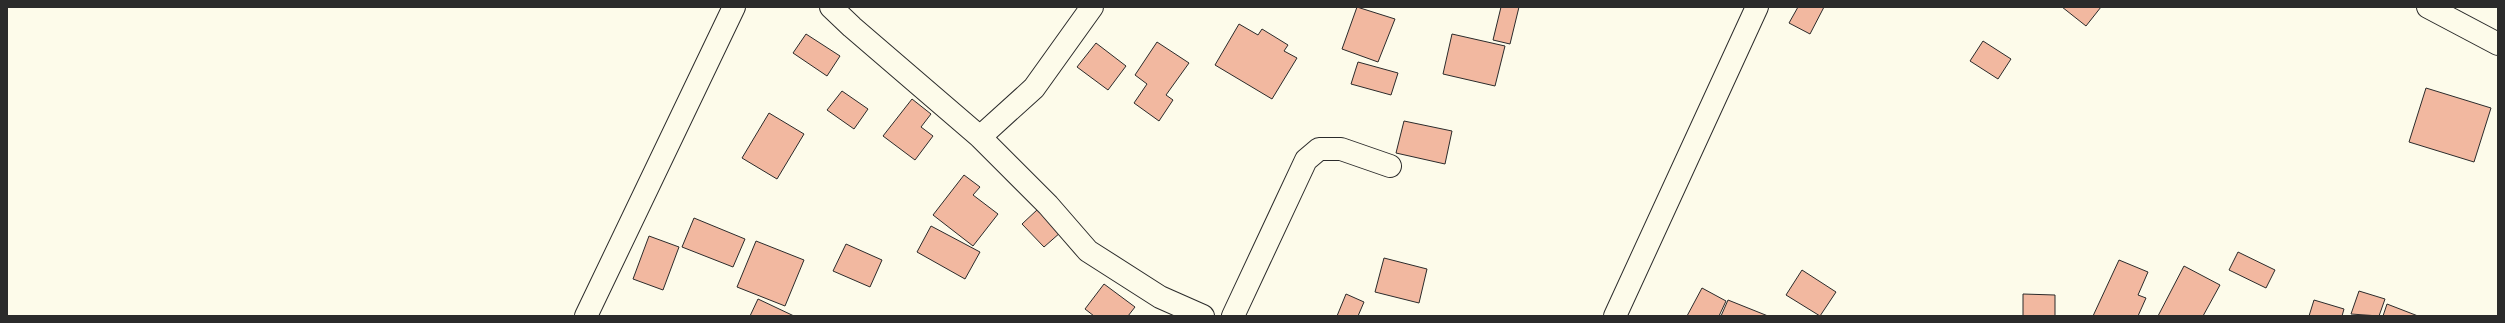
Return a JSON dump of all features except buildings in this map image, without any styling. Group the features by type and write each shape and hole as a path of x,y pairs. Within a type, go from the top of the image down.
{"street":[{"path":"586,316 734,7"},
{"path":"831,7 852,27 980,136 1048,205 1088,251 1160,297 1203,316"},
{"path":"980,136 1034,88 1092,7"},
{"path":"1615,316 1757,7"},
{"path":"2428,7 2498,44"},
{"path":"1233,316 1306,160 1320,149 1341,149 1390,166"}]}
